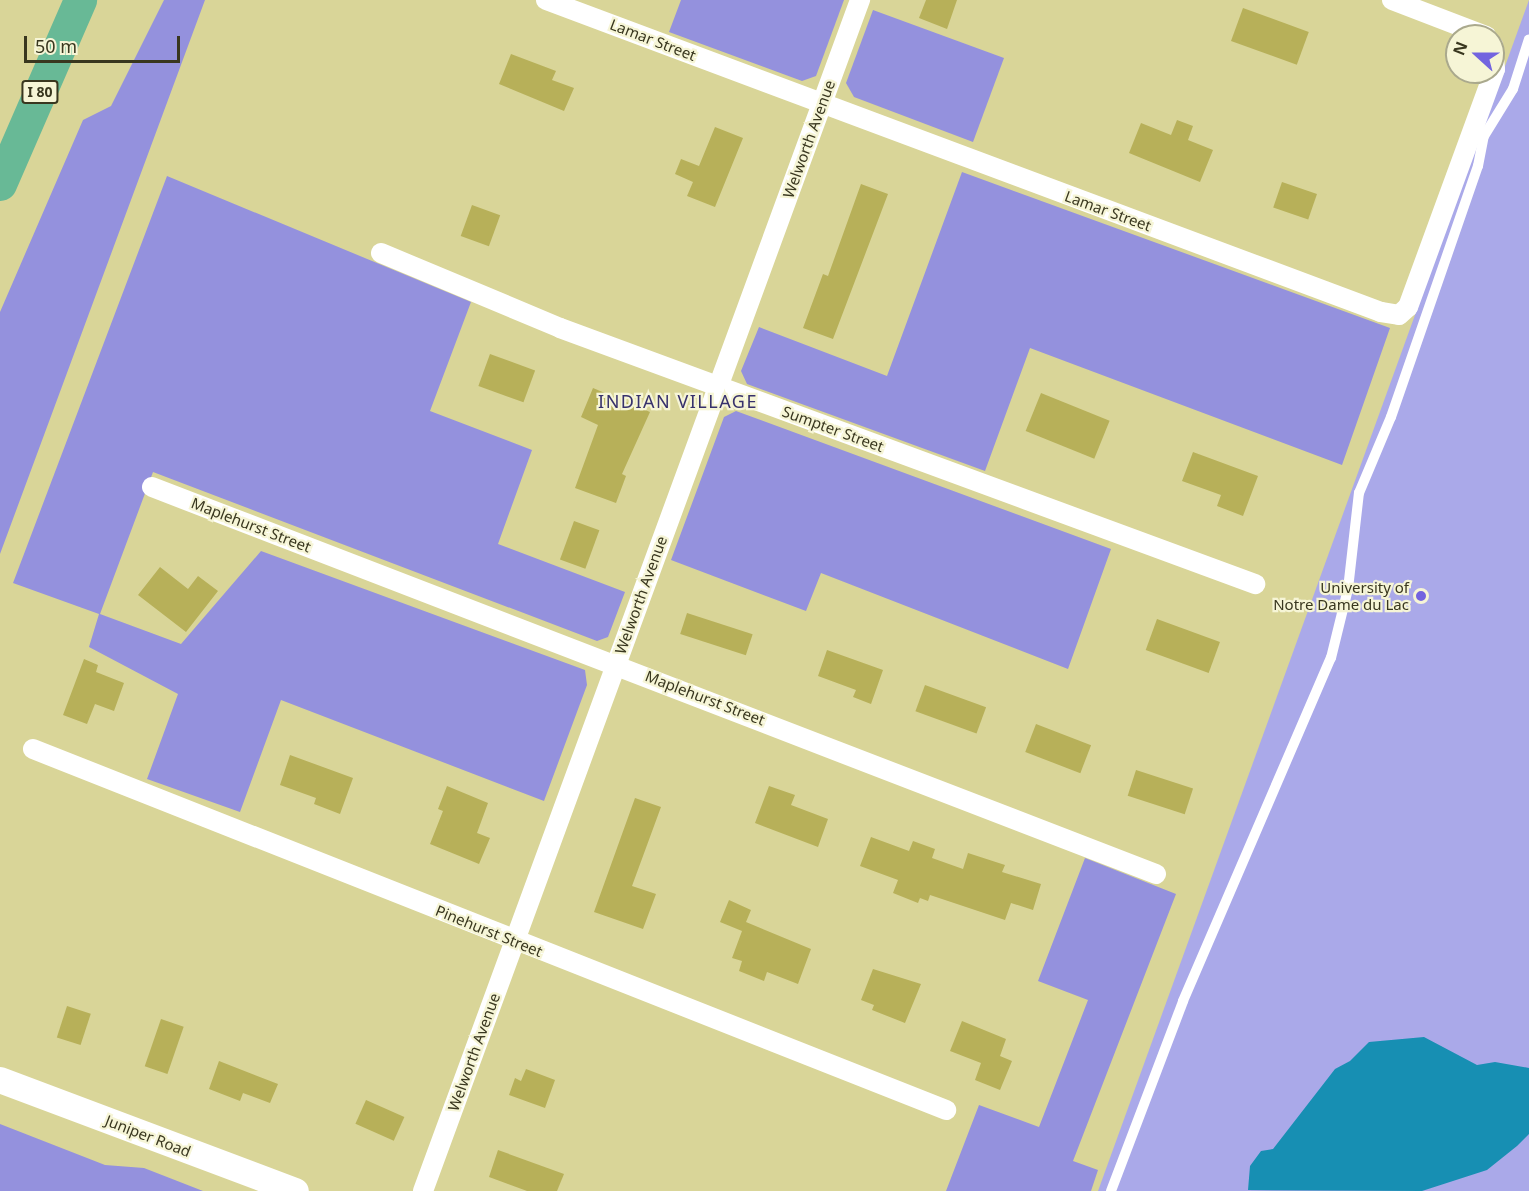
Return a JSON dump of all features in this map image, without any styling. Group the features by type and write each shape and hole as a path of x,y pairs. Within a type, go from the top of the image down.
{"highway":[{"name":"I 80","path":"0,184 80,0"}],"street":[{"name":"Lamar Street","path":"546,0 1370,308 1399,315 1408,307 1490,84"},
{"name":"Welworth Avenue","path":"423,1191 860,0"},
{"path":"1392,0 1455,24"},
{"name":"Sumpter Street","path":"381,253 560,328 1255,584"},
{"name":"Maplehurst Street","path":"152,486 1156,874"},
{"name":"Pinehurst Street","path":"33,749 514,942 946,1110"},
{"name":"Juniper Road","path":"0,1080 296,1191"}],"lane":[{"path":"1111,1191 1179,1011 1331,658 1348,589 1359,493 1391,417 1478,166 1484,136 1514,89 1529,39"}],"shaded area":[{"path":"164,0 205,0 0,554 0,312 83,120 111,106"},
{"path":"681,0 844,0 816,76 802,81 669,32"},
{"name":"University of Notre Dame du Lac","path":"1529,0 1529,1191 1098,1191 1499,84 1505,84 1505,66"},
{"path":"873,10 1004,58 973,142 854,97 846,83"},
{"path":"962,172 1390,328 1342,465 1030,348 985,471 747,384 741,371 759,327 887,376"},
{"path":"167,176 471,302 430,411 532,450 498,544 625,592 608,637 597,641 153,472 100,614 181,644 261,551 585,670 587,685 544,801 281,700 240,812 147,779 178,694 89,647 99,614 13,583"},
{"path":"736,411 1111,549 1068,669 821,573 806,611 671,560 724,417"},
{"path":"1085,858 1176,894 1073,1161 1098,1170 1091,1191 946,1191 979,1105 1039,1127 1088,1000 1038,981"},
{"path":"1424,1037 1477,1065 1495,1062 1529,1068 1529,1134 1517,1146 1487,1170 1422,1191 1248,1190 1250,1166 1261,1151 1273,1149 1335,1069 1350,1061 1369,1042"},
{"path":"0,1124 105,1165 144,1168 203,1191 0,1191"}],"building":[{"path":"926,0 957,0 947,29 919,18"},
{"path":"1243,8 1309,32 1297,65 1231,41"},
{"path":"511,54 556,71 552,80 574,88 564,111 499,84"},
{"path":"1177,120 1193,126 1188,140 1213,150 1200,182 1129,153 1141,123 1171,135"},
{"path":"715,127 743,138 715,207 687,196 693,182 675,174 681,159 699,166"},
{"path":"1282,182 1317,194 1308,220 1273,208"},
{"path":"861,184 888,194 833,339 803,328 823,274 828,276"},
{"path":"472,205 500,215 489,246 461,236"},
{"path":"490,354 535,370 523,402 478,386"},
{"path":"593,388 650,412 622,474 626,476 616,503 575,488 598,425 581,417"},
{"path":"1041,393 1110,421 1094,459 1026,431"},
{"path":"1193,452 1258,476 1243,516 1217,506 1221,495 1182,481"},
{"path":"574,521 599,530 585,569 560,560"},
{"path":"160,567 188,589 198,576 218,591 186,632 138,595"},
{"path":"687,613 753,634 746,655 680,634"},
{"path":"1157,619 1220,642 1209,673 1146,650"},
{"path":"827,650 883,670 871,704 853,697 856,690 818,676"},
{"path":"84,659 98,665 96,672 124,683 114,711 95,704 87,724 63,715"},
{"path":"925,685 986,707 977,734 915,711"},
{"path":"1036,724 1091,745 1080,773 1025,752"},
{"path":"290,755 353,778 340,814 314,804 316,798 280,785"},
{"path":"1136,770 1193,789 1185,814 1128,796"},
{"path":"447,786 488,803 477,833 490,838 479,864 430,844 443,811 438,809"},
{"path":"769,786 795,795 791,805 828,819 818,847 755,823"},
{"path":"635,798 661,807 632,886 656,894 643,929 594,912"},
{"path":"871,837 909,851 913,841 935,849 932,858 963,869 968,853 1005,865 1002,872 1041,884 1033,910 1011,903 1005,920 930,895 928,901 920,898 918,903 893,893 898,880 860,866"},
{"path":"729,900 751,910 746,922 811,949 798,984 767,972 764,981 739,971 742,961 732,958 742,931 720,922"},
{"path":"873,969 921,984 905,1023 872,1010 874,1005 861,1000"},
{"path":"67,1006 91,1014 81,1045 57,1037"},
{"path":"161,1019 184,1027 167,1074 145,1066"},
{"path":"962,1021 1006,1039 1000,1056 1012,1061 1000,1090 975,1080 981,1063 950,1051"},
{"path":"219,1061 278,1084 270,1103 243,1093 240,1101 209,1089"},
{"path":"526,1069 555,1080 545,1108 509,1095 515,1078 521,1081"},
{"path":"366,1100 404,1117 394,1141 355,1124"},
{"path":"498,1150 564,1174 557,1191 527,1191 489,1177"}],"place":[{"name":"University of Notre Dame du Lac","path":"1421,596"}],"district":[{"name":"INDIAN VILLAGE","path":"678,401"}]}
